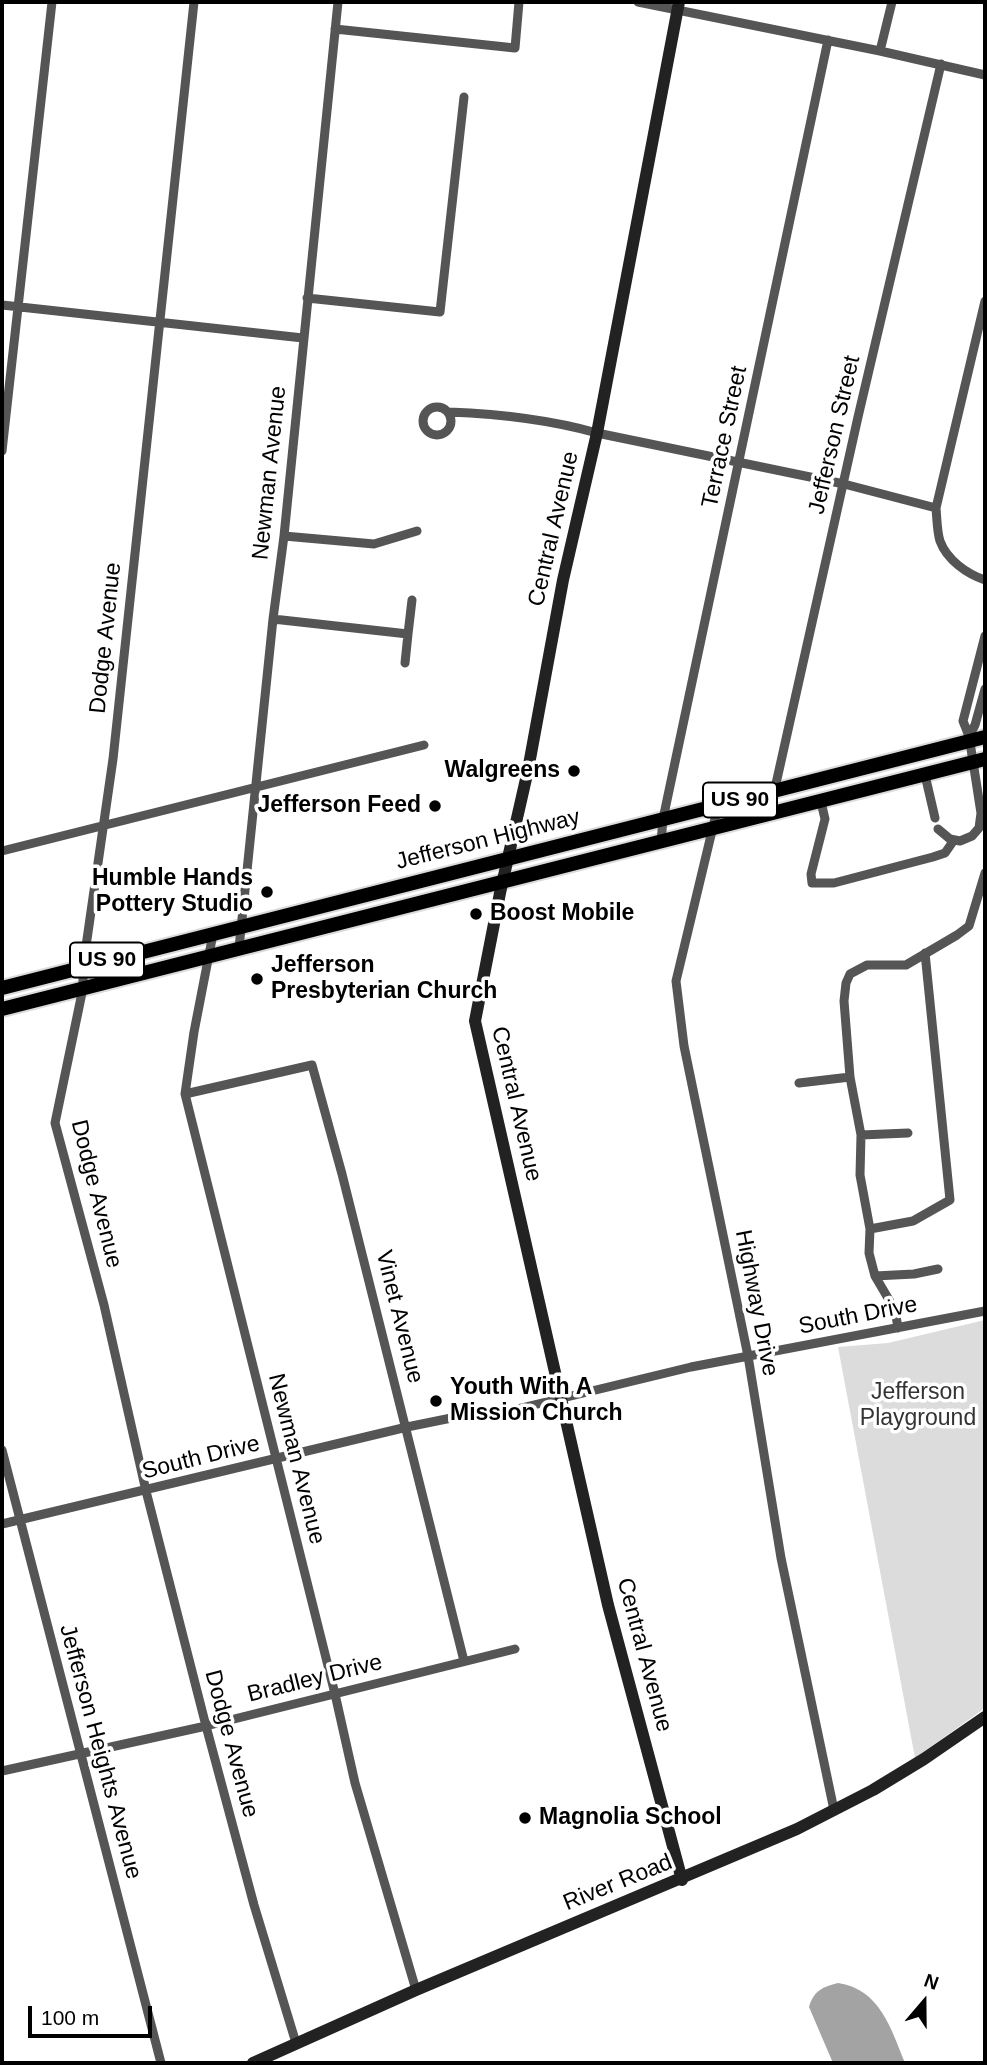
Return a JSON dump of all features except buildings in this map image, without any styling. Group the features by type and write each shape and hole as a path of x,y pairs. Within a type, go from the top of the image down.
{"main road":[{"name":"Central Avenue","path":"678,6 597,433 563,580 528,770 475,1021 624,1671 682,1880"},
{"name":"Jefferson Highway","path":"2,988 774,792 970,738 985,737"},
{"name":"Jefferson Highway","path":"2,1009 979,761"},
{"name":"River Road","path":"253,2063 416,1990 682,1880 797,1829 924,1759 985,1717"}],"street":[{"path":"2,452 52,2"},
{"name":"Dodge Avenue","path":"194,2 104,823 83,967 83,988 55,1123 104,1305 146,1491 206,1726 254,1905 296,2043"},
{"name":"Newman Avenue","path":"239,948 338,2"},
{"path":"335,29 515,48 519,2"},
{"path":"638,2 678,6 985,75"},
{"path":"880,51 892,2"},
{"name":"Terrace Street","path":"661,842 663,819 828,40"},
{"name":"Jefferson Street","path":"769,815 941,64"},
{"path":"307,298 440,313 464,97"},
{"path":"985,301 936,508 940,541 948,555 974,577 985,580"},
{"path":"2,305 303,338"},
{"path":"449,412 522,416 844,484 936,508"},
{"path":"284,536 374,544 417,531"},
{"path":"405,663 412,600"},
{"path":"273,619 408,634"},
{"path":"938,829 950,839 960,841 972,836 979,828 979,761 963,721 985,636"},
{"path":"970,738 985,689"},
{"path":"2,851 104,823 424,745"},
{"path":"925,775 935,818"},
{"path":"821,802 825,819 811,874 812,883 834,883 945,853 954,840"},
{"name":"Highway Drive","path":"718,806 676,981 684,1046 748,1356 781,1558 834,1810"},
{"path":"898,1328 895,1310 875,1276 869,1253 870,1230 860,1175 861,1135 850,1077 846,983 850,974 867,965 906,965 969,926 985,873"},
{"name":"Newman Avenue","path":"213,934 185,1094 355,1783 416,1990"},
{"path":"870,1230 913,1221 950,1200 925,953"},
{"name":"Vinet Avenue","path":"185,1094 312,1065 407,1427 464,1661"},
{"path":"799,1083 850,1077"},
{"path":"861,1135 908,1133"},
{"path":"875,1276 914,1274 938,1269"},
{"name":"South Drive","path":"2,1524 407,1427 471,1414 513,1410 691,1367 985,1311"},
{"name":"Jefferson Heights Avenue","path":"2,1450 161,2063"},
{"name":"Bradley Drive","path":"2,1771 206,1726 515,1649"}],"green space":[{"name":"Jefferson Playground","path":"985,1320 985,1708 915,1758 838,1347 888,1343"}],"shaded area":[{"path":"838,1983 864,1993 874,2002 889,2024 905,2063 833,2063 809,2007 820,1990"}],"place":[{"name":"Walgreens","path":"574,771"},
{"name":"Jefferson Feed","path":"435,806"},
{"name":"Humble Hands Pottery Studio","path":"267,892"},
{"name":"Boost Mobile","path":"476,914"},
{"name":"Jefferson Presbyterian Church","path":"257,979"},
{"name":"Youth With A Mission Church","path":"436,1401"},
{"name":"Magnolia School","path":"525,1818"}]}
